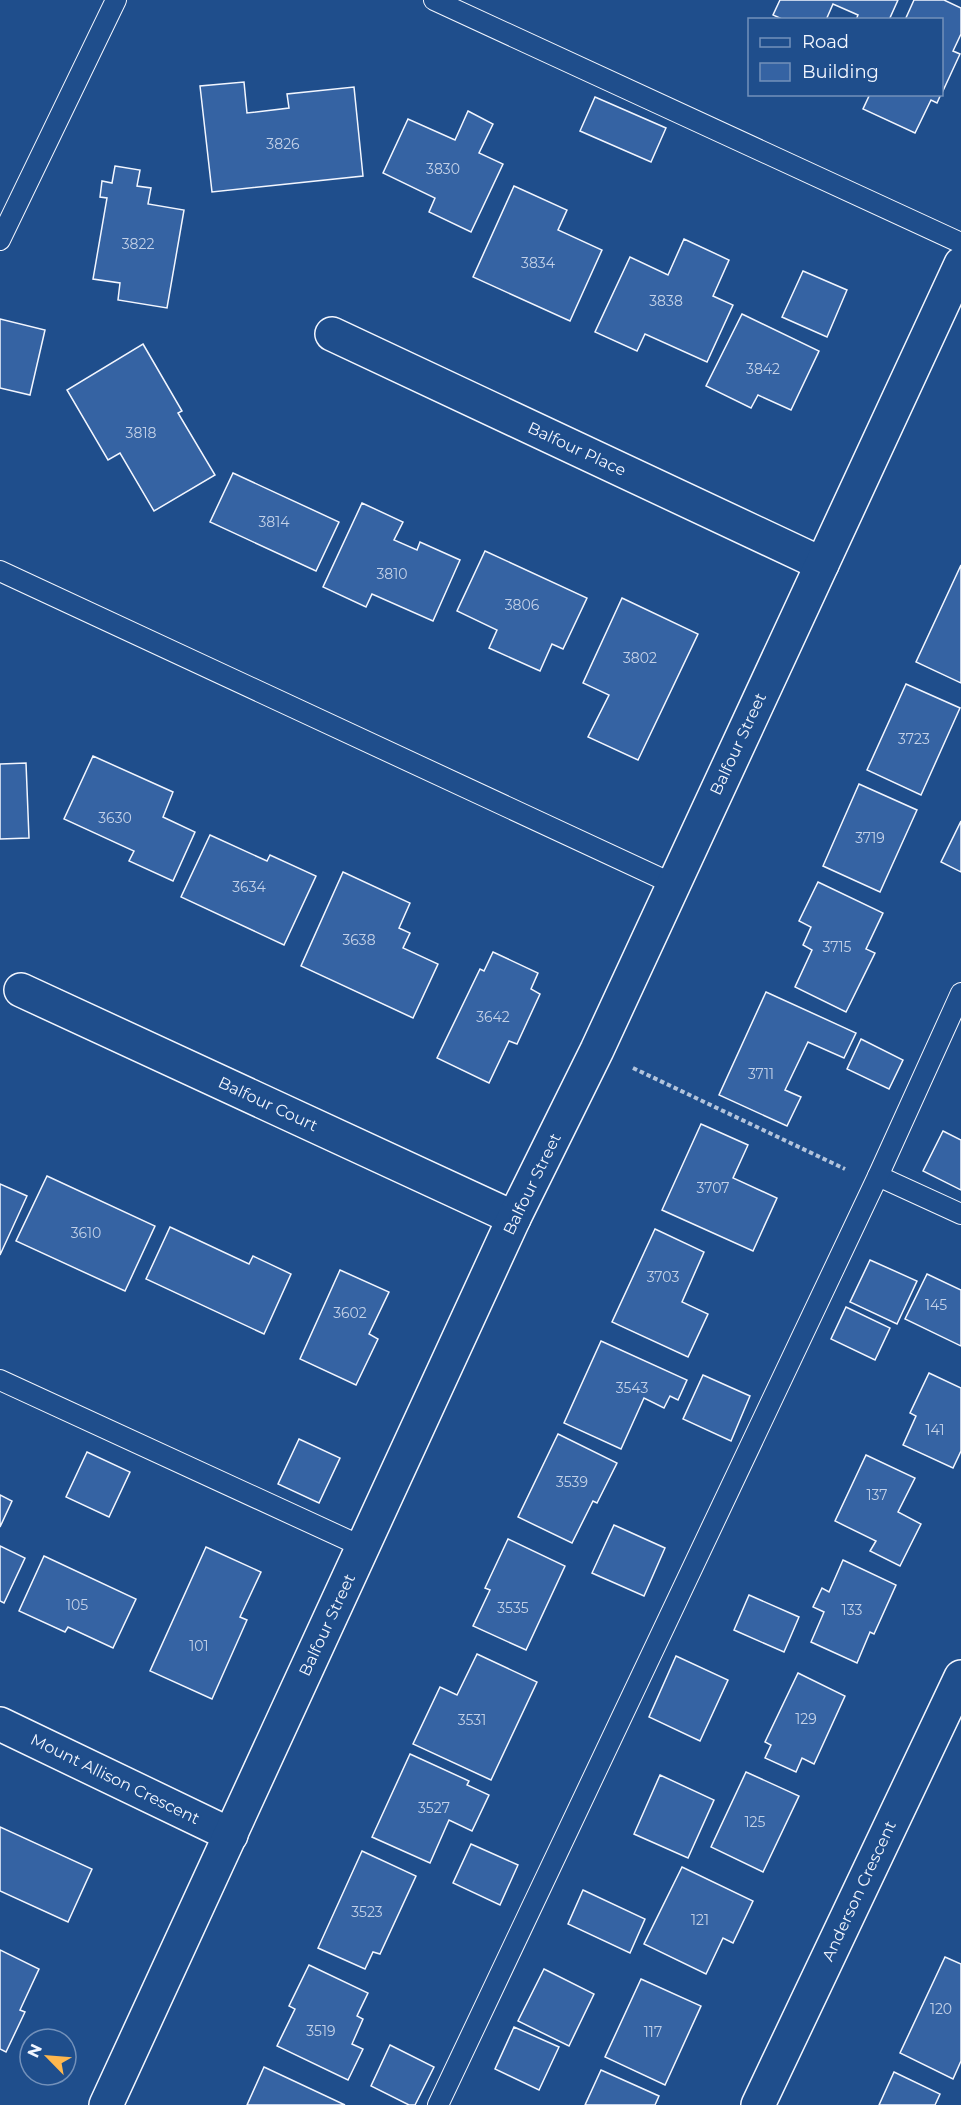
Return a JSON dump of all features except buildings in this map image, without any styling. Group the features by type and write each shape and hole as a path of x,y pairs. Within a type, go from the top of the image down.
{"street":[{"name":"Balfour Street","path":"106,2105 514,1218 597,1050 961,264"},
{"name":"Balfour Place","path":"332,334 822,564"},
{"name":"Balfour Court","path":"21,990 514,1218"},
{"name":"Anderson Crescent","path":"758,2105 961,1677"},
{"name":"Mount Allison Crescent","path":"0,1724 231,1834"}],"lane":[{"path":"0,240 116,0"},
{"path":"434,0 961,243"},
{"path":"0,571 673,884"},
{"path":"438,2105 878,1176 961,993"},
{"path":"878,1176 961,1214"},
{"path":"0,1380 363,1547"}],"path":[{"path":"642,1072 855,1174 878,1176"}]}
